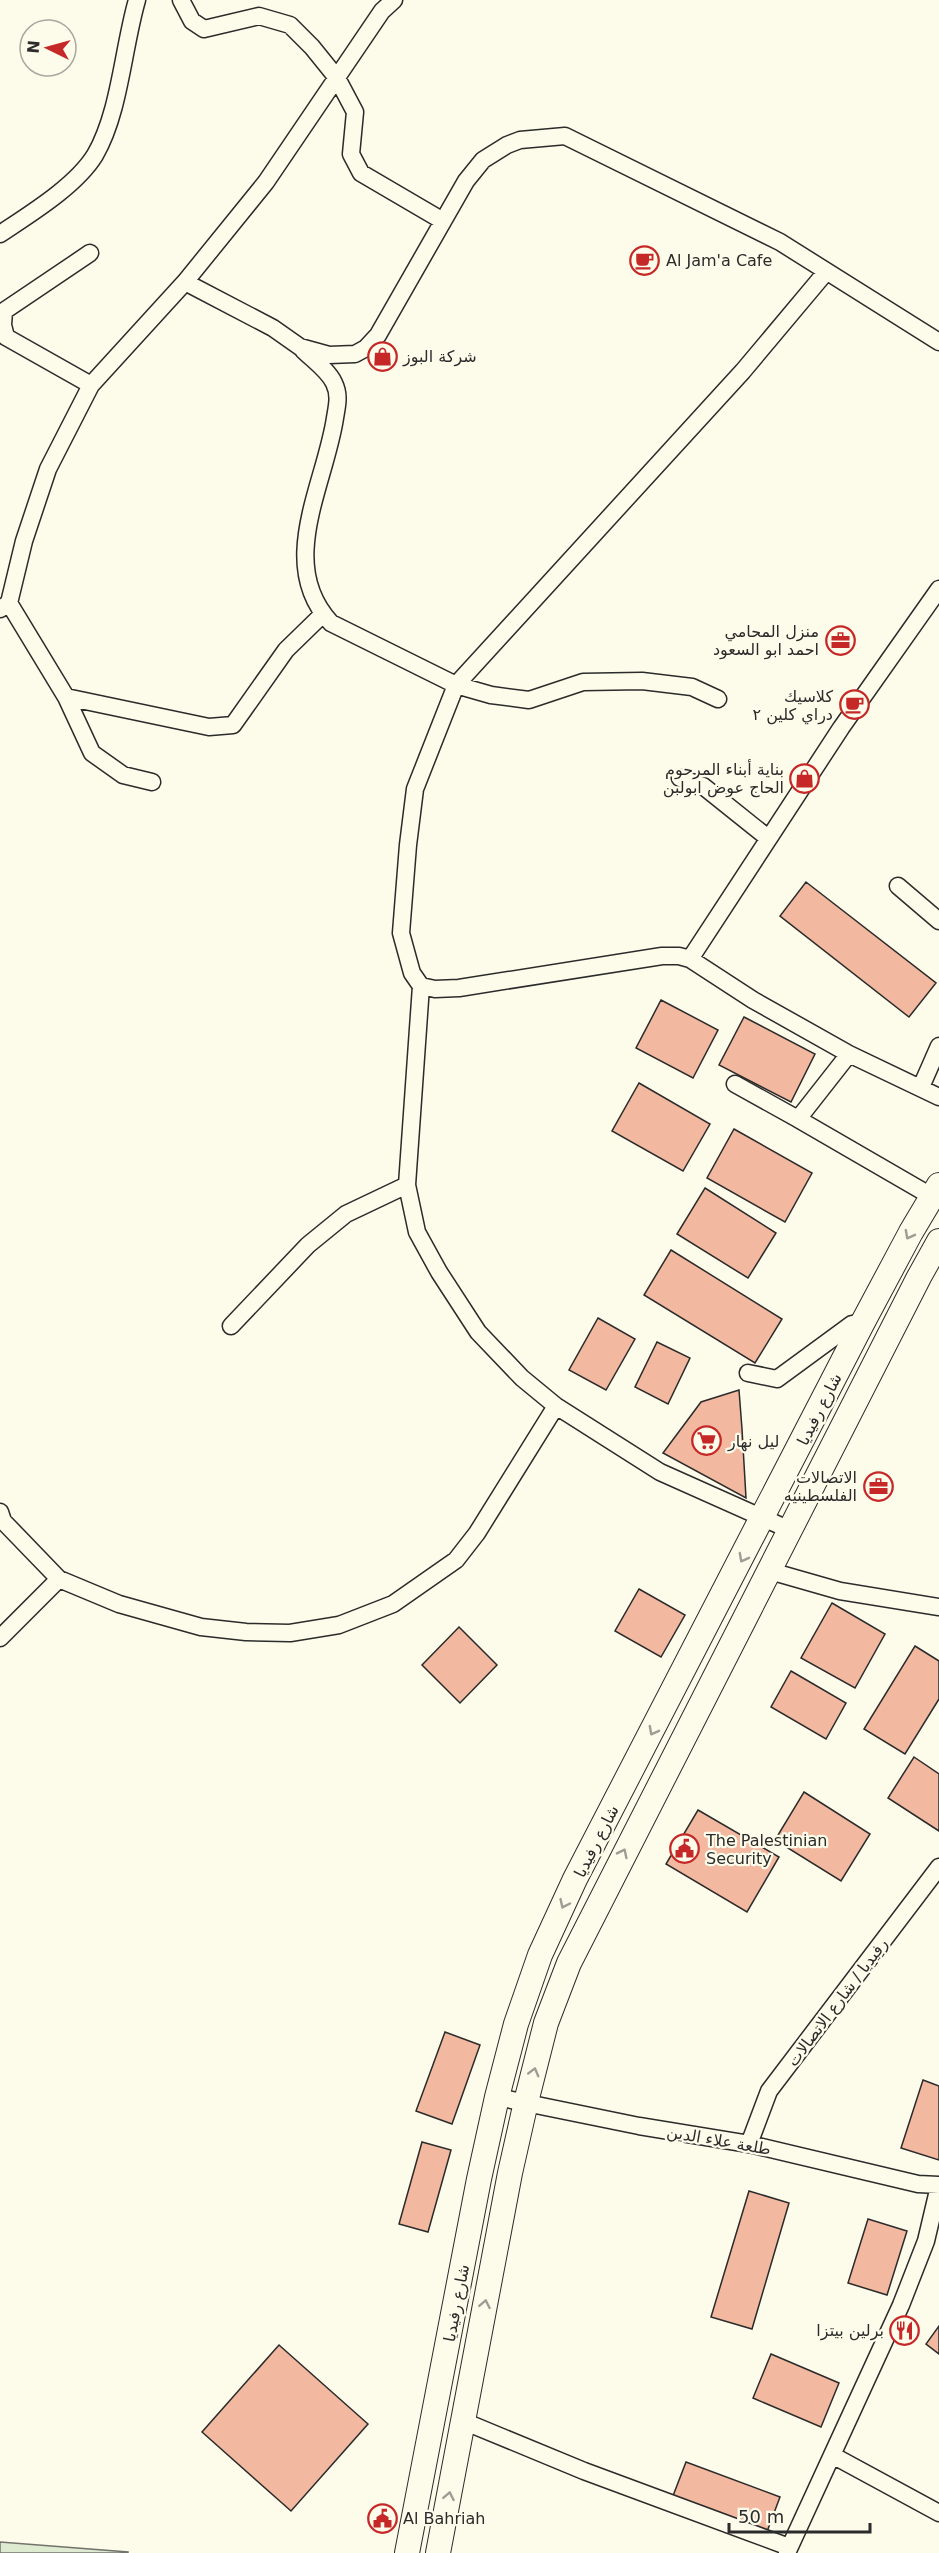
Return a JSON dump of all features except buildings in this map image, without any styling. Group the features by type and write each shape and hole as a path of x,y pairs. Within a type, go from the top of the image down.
{"main road":[{"name":"شارع رفيديا","path":"407,2553 479,2179 516,2024 533,1975 575,1880 863,1322 935,1190"},
{"name":"شارع رفيديا","path":"438,2553 526,2102 546,2023 569,1963 632,1835 939,1241"}],"street":[{"path":"0,234 73,181 95,155 114,107 137,0"},
{"path":"181,0 192,21 204,29 259,16 290,25 312,47 337,78 355,112 351,154 361,173 443,221"},
{"path":"152,782 123,776 92,753 66,697 5,606 24,541 48,469 91,385 185,282 266,182 382,11 394,0"},
{"path":"300,347 329,355 355,354 372,343 474,170 494,151 520,140 565,136 780,242 939,342"},
{"path":"90,253 4,311 3,325 6,337 91,385"},
{"path":"826,272 743,370 456,685 416,789 408,845 401,933 412,974 422,986 435,989 459,988 662,956 679,956 690,959 753,1000 849,1053 939,1098"},
{"path":"185,282 273,328 300,347 329,375 339,396 332,438 312,505 305,557 308,582 323,614 339,629 456,685 490,695 529,700 583,682 642,681 692,687 718,699"},
{"path":"690,959 841,728 939,589"},
{"path":"66,697 209,727 233,725 286,650 323,614"},
{"path":"680,778 703,786 768,838"},
{"path":"898,886 939,921"},
{"path":"422,986 407,1185 417,1232 439,1272 478,1332 522,1378 556,1406 660,1472 790,1530"},
{"path":"921,1087 939,1046"},
{"path":"798,1119 849,1053"},
{"path":"735,1083 798,1119 935,1190"},
{"path":"231,1326 308,1245 346,1214 407,1185"},
{"path":"748,1373 777,1379 852,1324 863,1322"},
{"path":"0,1512 3,1521 59,1579 119,1604 201,1627 290,1633 339,1625 393,1604 456,1560 477,1533 556,1406"},
{"path":"770,1571 840,1591 939,1606"},
{"path":"0,1638 59,1579"},
{"name":"رفيديا / شارع الاتصالات","path":"749,2144 769,2091 932,1886 939,1867"},
{"name":"طلعة علاء الدين","path":"497,2097 639,2126 749,2144 918,2184 939,2186 926,2241 901,2305 788,2550"},
{"path":"463,2421 584,2471 788,2550"},
{"path":"832,2455 939,2513"}],"green space":[{"path":"0,2542 128,2552 128,2553 0,2553"}],"place":[{"name":"Al Jam'a Cafe","path":"645,260"},
{"name":"شركة البوز","path":"382,356"},
{"name":"منزل المحامي احمد ابو السعود","path":"840,640"},
{"name":"كلاسيك دراي كلين ٢","path":"854,705"},
{"name":"بناية أبناء المرحوم الحاج عوض ابولبن","path":"805,778"},
{"name":"ليل نهار","path":"707,1441"},
{"name":"الاتصالات الفلسطينيه","path":"878,1486"},
{"name":"The Palestinian Security","path":"685,1849"},
{"name":"برلين بيتزا","path":"905,2330"},
{"name":"Al Bahriah","path":"382,2518"}]}
